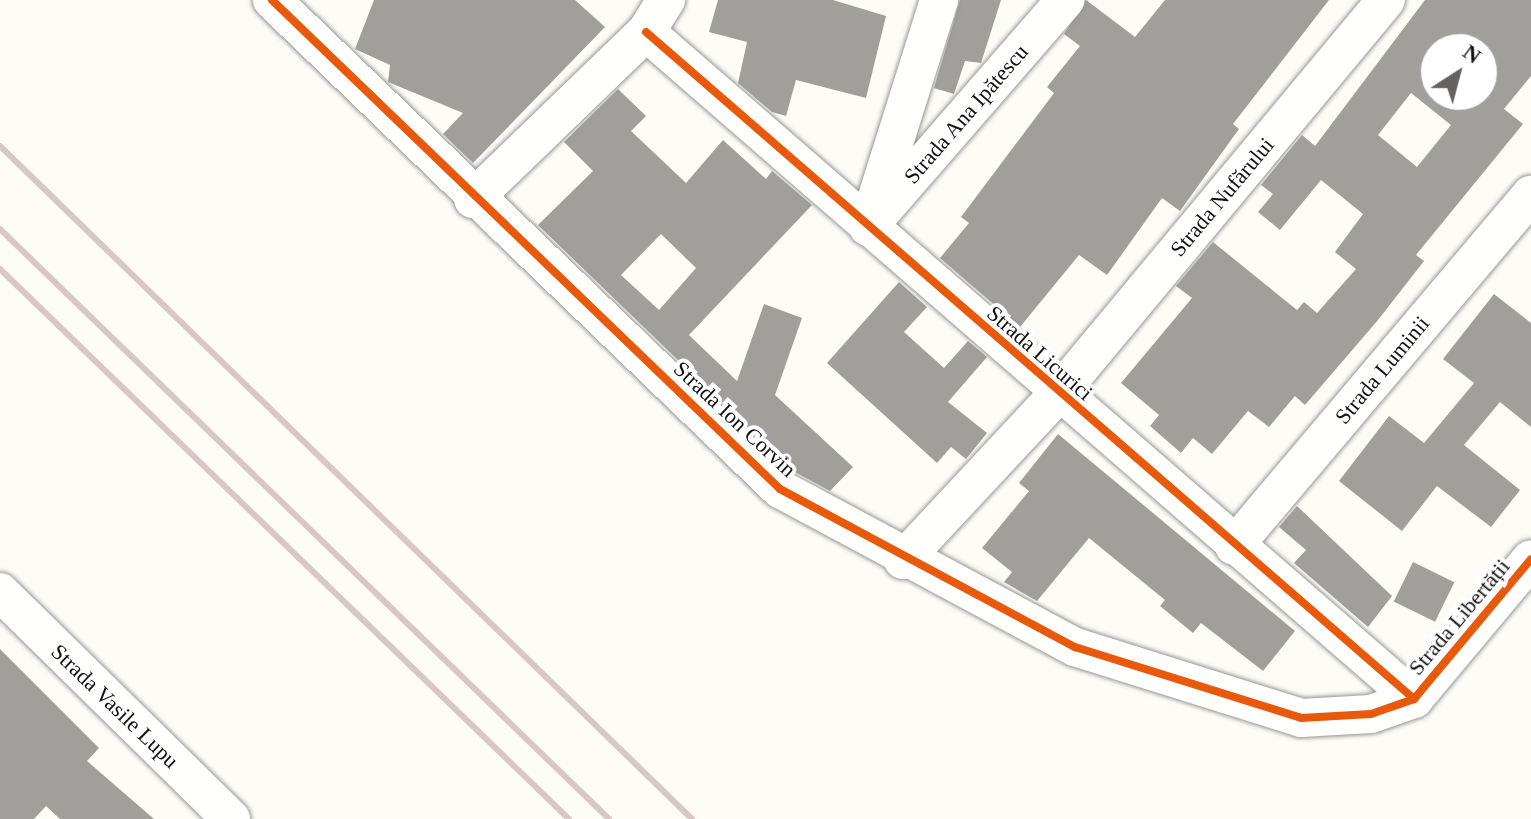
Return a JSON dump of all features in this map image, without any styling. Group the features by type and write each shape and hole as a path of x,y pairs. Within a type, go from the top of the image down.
{"street":[{"name":"Strada Ion Corvin","path":"272,0 473,199 780,489 903,560 1075,647 1301,718 1371,714 1414,699"},
{"path":"868,227 939,0"},
{"name":"Strada Ana Ipătescu","path":"868,227 1065,0"},
{"name":"Strada Nufărului","path":"903,560 1059,393 1386,0"},
{"path":"473,199 656,16"},
{"name":"Strada Licurici","path":"656,16 868,227 1414,699"},
{"name":"Strada Luminii","path":"1234,546 1531,195"},
{"name":"Strada Libertății","path":"1414,699 1531,559"},
{"name":"Strada Vasile Lupu","path":"0,592 231,819"}],"building":[{"path":"374,0 575,0 605,27 473,163 443,134 463,113 388,82 390,65 355,49"},
{"path":"718,0 833,0 886,16 866,98 796,80 786,116 772,112 738,83 747,42 709,32"},
{"path":"960,0 1001,0 981,63 965,61 954,94 934,88"},
{"path":"1086,0 1135,37 1165,0 1329,0 1233,124 1239,129 1180,211 1162,198 1107,275 1079,255 1020,327 940,258 969,223 961,217 1054,93 1047,87 1080,46 1064,34"},
{"path":"1425,0 1531,0 1531,76 1504,109 1523,124 1416,255 1424,261 1305,405 1295,396 1269,427 1248,411 1212,454 1193,438 1181,453 1150,426 1159,415 1121,383 1192,298 1176,286 1213,242 1297,310 1304,302 1317,313 1356,269 1335,252 1363,214 1321,180 1280,230 1258,212 1273,194 1261,185 1302,135 1315,146"},
{"path":"618,89 646,116 631,131 686,183 723,140 766,179 772,171 812,205 689,335 737,381 764,304 802,318 775,395 853,467 830,491 793,471 538,225 593,171 564,142","holes":["661,234 696,268 659,310 621,275"]},
{"path":"899,282 927,307 904,332 944,368 968,341 987,357 948,402 987,433 966,459 951,447 937,463 827,363"},
{"path":"1494,294 1531,323 1531,427 1500,402 1464,445 1520,490 1491,527 1437,486 1402,531 1339,481 1389,416 1424,443 1474,383 1443,359"},
{"path":"1058,434 1295,631 1263,671 1201,623 1193,633 1160,606 1165,600 1089,538 1037,601 1004,582 1012,572 982,548 1029,491 1019,483"},
{"path":"1297,506 1392,596 1368,627 1294,563 1306,550 1279,527"},
{"path":"1413,562 1454,582 1435,622 1394,602"},
{"path":"0,649 99,748 87,761 154,819 60,819 46,806 34,819 0,819"}],"railway":[{"path":"0,146 692,819"},
{"path":"0,229 609,819"},
{"path":"0,269 569,819"}],"cycle path":[{"path":"272,0 780,489 1075,647 1301,718 1371,714 1414,699 1531,559"},
{"path":"646,32 1414,699"}]}
